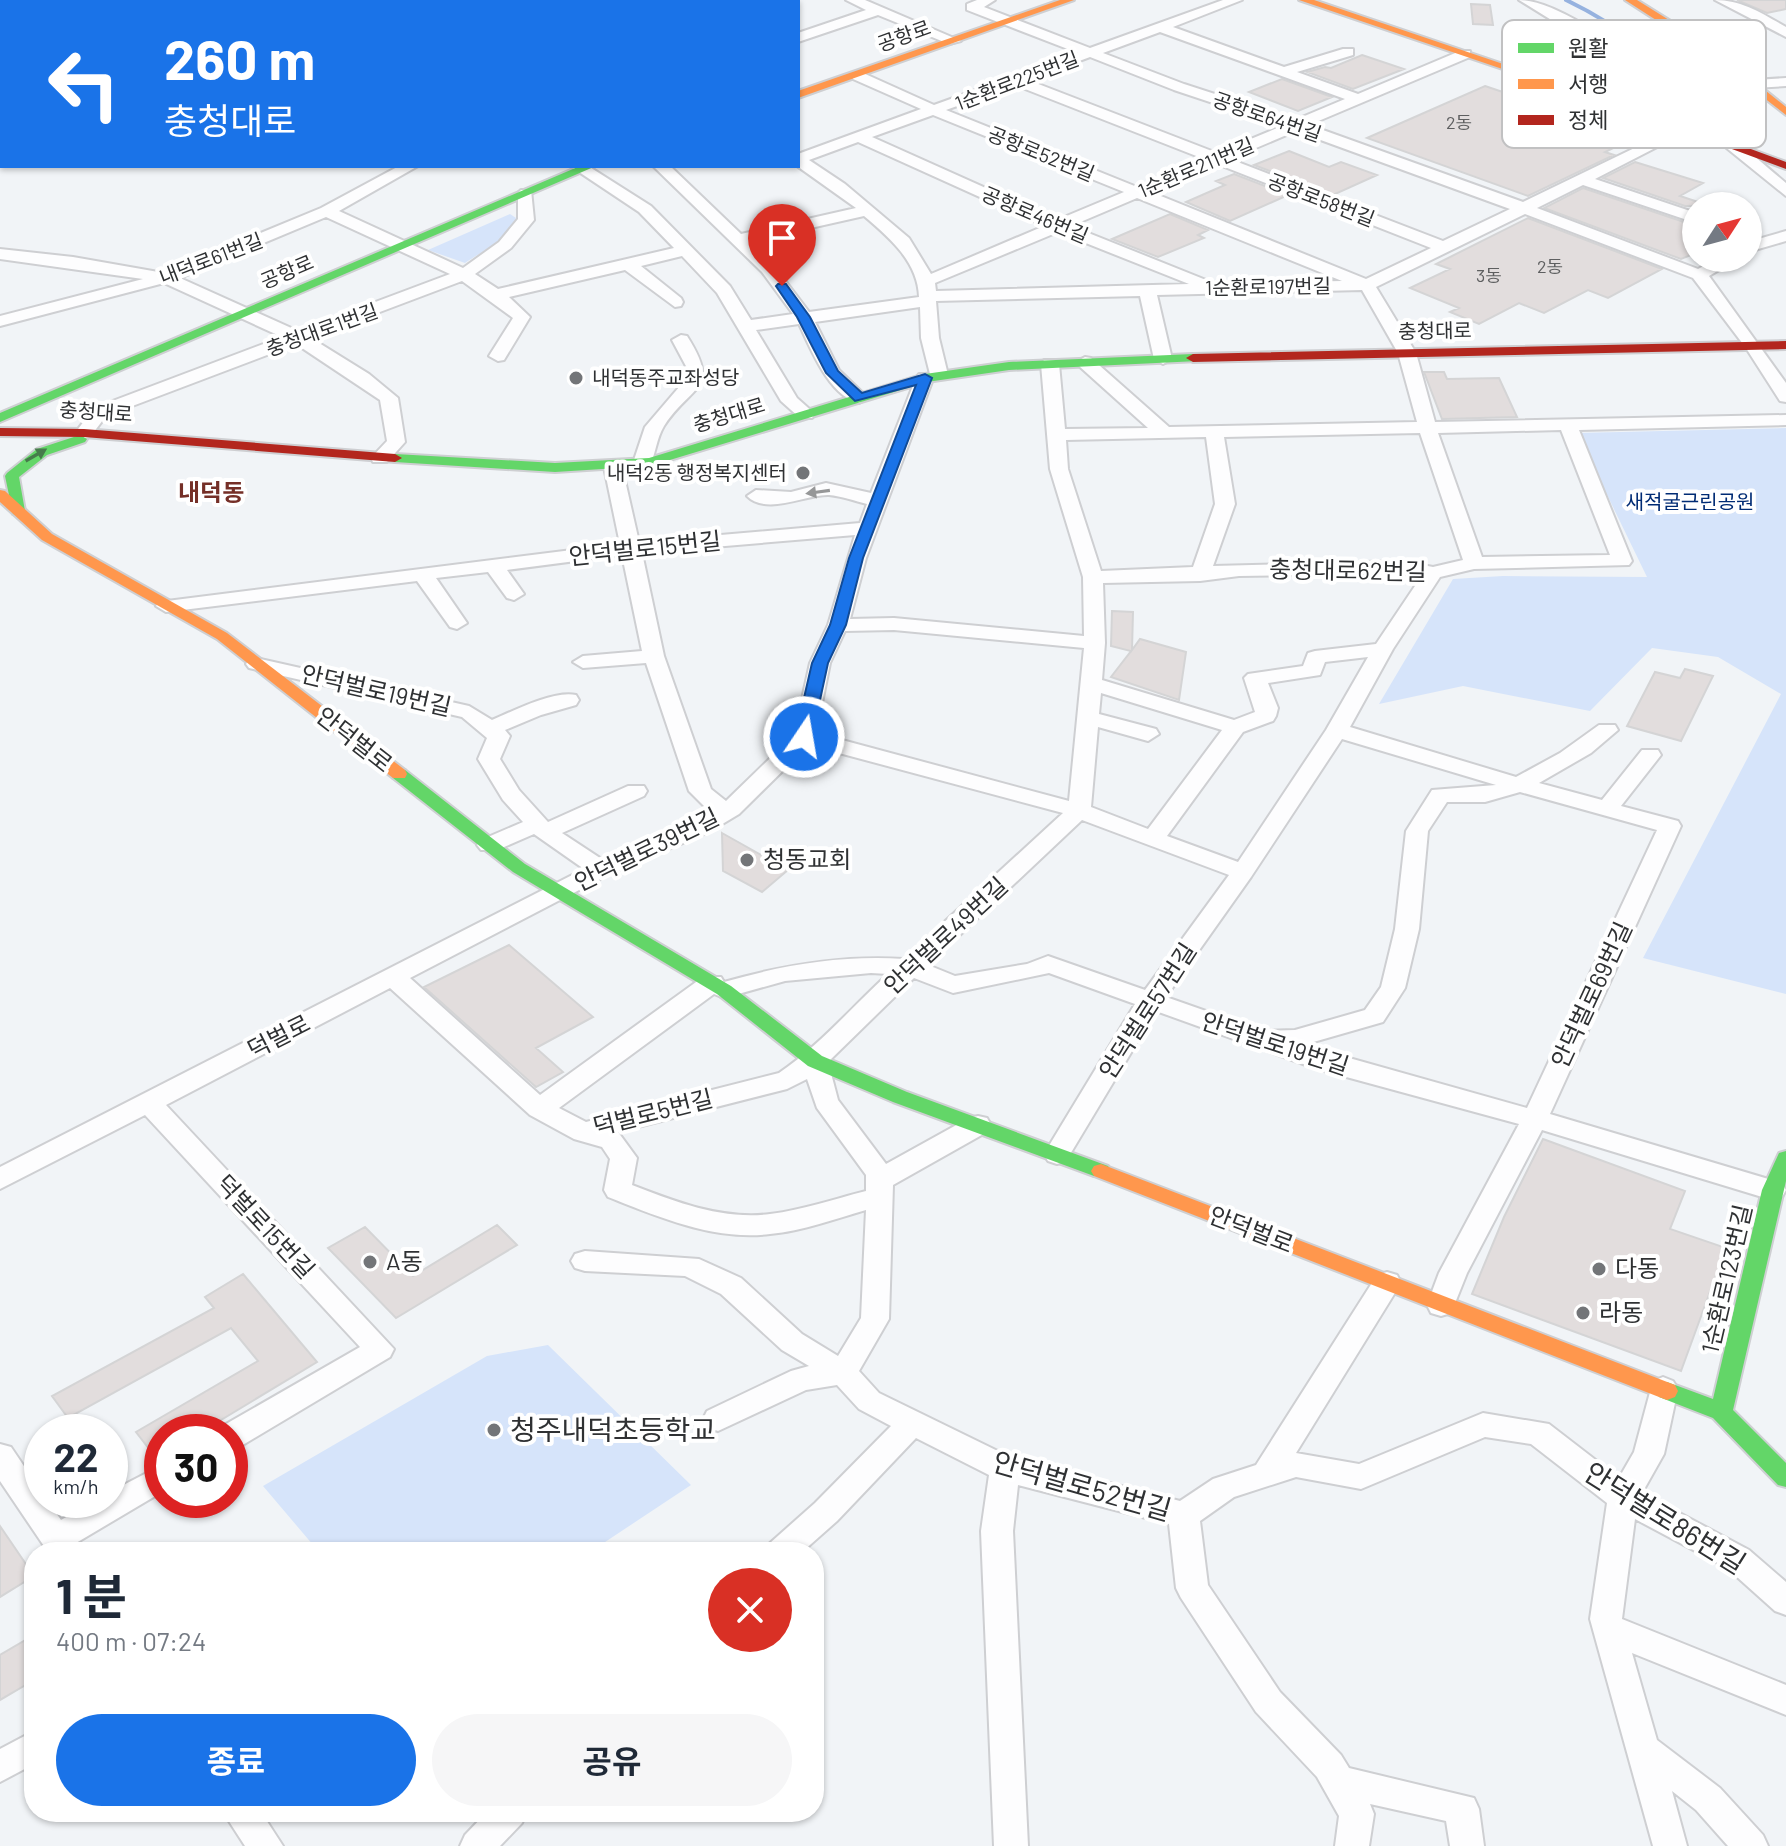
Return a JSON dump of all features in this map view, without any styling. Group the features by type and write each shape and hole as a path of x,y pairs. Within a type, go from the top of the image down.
{"street":[{"path":"853,0 954,41"},
{"name":"공항로64번길","path":"988,0 972,7 1089,54 1297,126 1699,275"},
{"name":"공항로","path":"800,94 1069,0"},
{"name":"1순환로225번길","path":"800,159 1235,0"},
{"path":"1304,0 1502,67"},
{"path":"1526,0 1565,20"},
{"path":"1630,0 1662,20"},
{"path":"1722,0 1765,20"},
{"path":"800,38 877,11"},
{"path":"1766,21 1786,33"},
{"path":"1160,27 1358,99"},
{"path":"1283,72 1348,52"},
{"name":"1순환로211번길","path":"927,293 1055,225 1465,54"},
{"name":"공항로52번길","path":"858,76 936,111 1367,285"},
{"name":"공항로58번길","path":"1017,81 1446,248"},
{"path":"1766,83 1786,82"},
{"path":"1766,94 1786,112"},
{"name":"공항로46번길","path":"861,138 1055,225 1210,288"},
{"name":"1순환로197번길","path":"927,293 1367,285 1647,148"},
{"path":"1733,148 1786,191"},
{"path":"1738,148 1786,166"},
{"path":"1761,156 1786,152"},
{"path":"800,161 840,187 903,241 927,293 932,377 867,528 838,625 820,663 804,737 1079,811 1243,872"},
{"name":"내덕로61번길","path":"0,321 166,278 327,211 406,168"},
{"name":"공항로","path":"0,418 582,168"},
{"path":"585,168 645,209 714,279 747,326 790,401 806,414"},
{"path":"663,168 768,269 804,317 832,373 859,398"},
{"path":"1584,180 1682,213"},
{"name":"충청대로1번길","path":"92,434 100,412 465,274 505,245 526,220 526,193"},
{"path":"737,240 869,210"},
{"path":"327,211 465,274 499,294 522,317 498,356"},
{"path":"1762,240 1786,236"},
{"path":"499,294 684,251"},
{"path":"0,254 73,262 166,278 298,338 389,398 396,442 380,458"},
{"path":"628,264 670,297 714,279"},
{"path":"1705,272 1699,275 1753,346 1786,397"},
{"path":"1367,285 1407,353 1428,429 1474,563"},
{"path":"1147,289 1163,359"},
{"path":"747,326 927,293"},
{"path":"642,463 644,445 659,417 695,380 696,368 681,340"},
{"name":"충청대로","path":"0,432 92,434 487,466 613,467 642,463 932,377 1050,364 1786,345"},
{"path":"1085,362 1166,434"},
{"path":"1050,364 1059,469 1093,577 1095,643 1079,811"},
{"path":"0,410 64,392"},
{"path":"64,392 58,397 58,408 72,425 92,434"},
{"path":"1056,435 1786,420"},
{"name":"충청대로62번길","path":"1093,577 1402,567 1433,573 1474,563 1622,561 1568,426"},
{"path":"1200,575 1225,504 1214,433"},
{"path":"9,508 12,476 22,464 48,449 92,434"},
{"path":"613,467 654,656 700,791 714,806 731,809"},
{"path":"756,496 791,498 826,489 880,501"},
{"name":"안덕벌로","path":"0,494 9,508 47,537 222,636 489,845 558,894 718,986 815,1061 900,1097 1057,1154 1721,1412 1786,1478"},
{"name":"안덕벌로15번길","path":"166,606 632,548 867,528"},
{"path":"494,566 514,594"},
{"name":"안덕벌로57번길","path":"1057,1154 1149,1002 1243,872 1337,730 1383,649 1433,573"},
{"path":"423,575 457,623"},
{"path":"838,625 894,624 1095,643"},
{"path":"1152,840 1235,727 1265,716 1267,708 1255,678 1313,671 1315,657 1383,649"},
{"path":"583,662 654,656"},
{"name":"안덕벌로19번길","path":"256,664 469,712 490,729"},
{"path":"1091,683 1235,727"},
{"path":"568,700 533,710 490,729 499,736 489,759 503,785 540,828 561,846 602,869"},
{"path":"1088,718 1148,734"},
{"name":"안덕벌로69번길","path":"1337,730 1670,826 1535,1119 1453,1273 1441,1305"},
{"path":"1251,1037 1295,1039 1374,1016 1393,988 1407,929 1417,831 1440,795 1488,795 1508,789 1587,747 1607,730"},
{"name":"안덕벌로39번길","path":"558,894 602,869 701,827 731,809 804,737"},
{"path":"1607,809 1650,755"},
{"path":"489,845 636,791"},
{"name":"안덕벌로49번길","path":"815,1061 831,1041 1079,811"},
{"name":"덕벌로","path":"0,1179 558,894"},
{"name":"안덕벌로19번길","path":"718,986 777,975 871,965 913,968 953,985 1032,971 1048,964 1326,1063 1535,1119 1772,1190"},
{"name":"덕벌로5번길","path":"394,978 539,1109 583,1132 787,1080 815,1061"},
{"path":"539,1109 718,986"},
{"path":"718,1419 801,1379 843,1373 875,1319 879,1174 826,1102 815,1061"},
{"name":"덕벌로15번길","path":"150,1104 380,1349 248,1426"},
{"path":"583,1132 611,1140 624,1158 618,1190 674,1213 717,1223 788,1222 880,1188 978,1125"},
{"name":"1순환로123번길","path":"1721,1412 1772,1190 1786,1158"},
{"name":"안덕벌로52번길","path":"585,1261 689,1266 731,1286 792,1342 843,1373 869,1401 911,1424 1005,1469 1184,1515 1192,1588 1268,1702 1329,1766 1357,1814 1352,1846"},
{"path":"1266,1475 1387,1283"},
{"path":"1663,1389 1649,1454 1623,1498 1606,1619 1670,1846"},
{"path":"792,1542 826,1512 911,1424"},
{"name":"안덕벌로86번길","path":"1184,1515 1224,1488 1296,1465 1361,1477 1483,1425 1538,1433 1623,1498 1738,1559 1786,1601"},
{"path":"0,1456 59,1542"},
{"path":"1005,1469 997,1531 1011,1846"},
{"path":"65,1542 144,1489"},
{"path":"1609,1629 1786,1700"},
{"path":"1643,1749 1708,1799 1751,1846"},
{"path":"0,1767 24,1752"},
{"path":"1337,1781 1462,1809 1467,1846"},
{"path":"248,1822 266,1846"},
{"path":"477,1846 500,1822"}],"green space":[{"path":"510,214 516,218 508,232 465,263 428,250"},
{"name":"새적굴근린공원","path":"1786,428 1786,994 1643,958 1781,694 1718,657 1652,648 1590,711 1463,686 1379,704 1453,579 1503,576 1647,577 1577,433"},
{"path":"548,1345 691,1485 605,1542 311,1542 263,1486 487,1356"}],"building":[{"path":"1737,0 1786,0 1786,9 1767,13"},
{"path":"1471,4 1490,5 1493,25 1473,24"},
{"path":"1362,55 1404,69 1353,89 1307,72 1331,68"},
{"path":"1282,79 1332,97 1298,111 1249,92"},
{"path":"1485,86 1502,92 1502,148 1613,148 1605,152 1614,155 1528,196 1367,138"},
{"path":"1289,151 1329,167 1341,162 1377,175 1333,195 1254,165"},
{"path":"1635,162 1703,183 1682,192 1682,205 1603,178"},
{"path":"1234,174 1288,195 1230,221 1186,202 1225,185 1216,181"},
{"path":"1583,188 1682,221 1682,259 1681,259 1544,208"},
{"path":"1170,214 1208,230 1198,235 1204,238 1158,257 1112,239"},
{"path":"1528,218 1662,269 1608,298 1588,290 1544,313 1519,303 1479,324 1450,312 1459,308 1410,288 1450,269 1436,264"},
{"path":"1424,372 1444,372 1447,379 1499,378 1517,417 1442,419"},
{"path":"1112,611 1133,612 1132,650 1140,639 1186,652 1179,700 1111,677 1131,651 1111,646"},
{"path":"1685,669 1713,676 1681,741 1627,726 1655,672 1680,678"},
{"name":"청동교회","path":"722,833 788,870 762,892 723,871"},
{"path":"509,945 593,1017 536,1048 563,1072 536,1087 424,987"},
{"path":"1543,1139 1685,1191 1670,1229 1726,1248 1681,1371 1472,1294 1504,1217"},
{"name":"A동","path":"497,1225 517,1245 396,1318 328,1248 365,1227 413,1276"},
{"path":"243,1274 317,1362 231,1414 167,1414 258,1361 231,1328 75,1414 65,1414 52,1396 214,1308 205,1297"},
{"path":"144,1427 144,1442 136,1432"},
{"path":"0,1526 24,1561 24,1582 0,1597"},
{"path":"24,1641 24,1686 0,1700 0,1655"}],"waterway":[{"path":"1566,0 1603,20"}],"traffic: fast":[{"path":"0,418 585,168"},
{"path":"395,458 555,467 650,462 925,378 1009,366 1193,358"},
{"path":"18,511 12,476 42,452 80,439"},
{"path":"399,774 519,868 724,990 815,1061 900,1097 1101,1171"},
{"path":"1721,1412 1772,1190 1786,1158"},
{"path":"1667,1391 1721,1412 1786,1478"}],"traffic: slow":[{"path":"800,94 1069,0"},
{"path":"1304,0 1502,66"},
{"path":"1630,0 1662,20"},
{"path":"1766,96 1786,112"},
{"path":"0,494 47,537 222,636 399,774"},
{"path":"1101,1171 1667,1391"}],"traffic: jam":[{"path":"1738,148 1786,166"},
{"path":"1193,358 1786,345"},
{"path":"0,432 84,433 395,458"}],"place":[{"name":"내덕동주교좌성당","path":"576,378"},
{"name":"내덕2동 행정복지센터","path":"803,473"},
{"name":"청동교회","path":"747,860"},
{"name":"A동","path":"370,1262"},
{"name":"다동","path":"1599,1269"},
{"name":"라동","path":"1583,1313"},
{"name":"청주내덕초등학교","path":"494,1430"}],"district":[{"name":"내덕동","path":"211,493"}],"route":[{"path":"782,286 804,317 832,373 859,398 925,378 856,558 838,625 820,663 804,737"}]}
